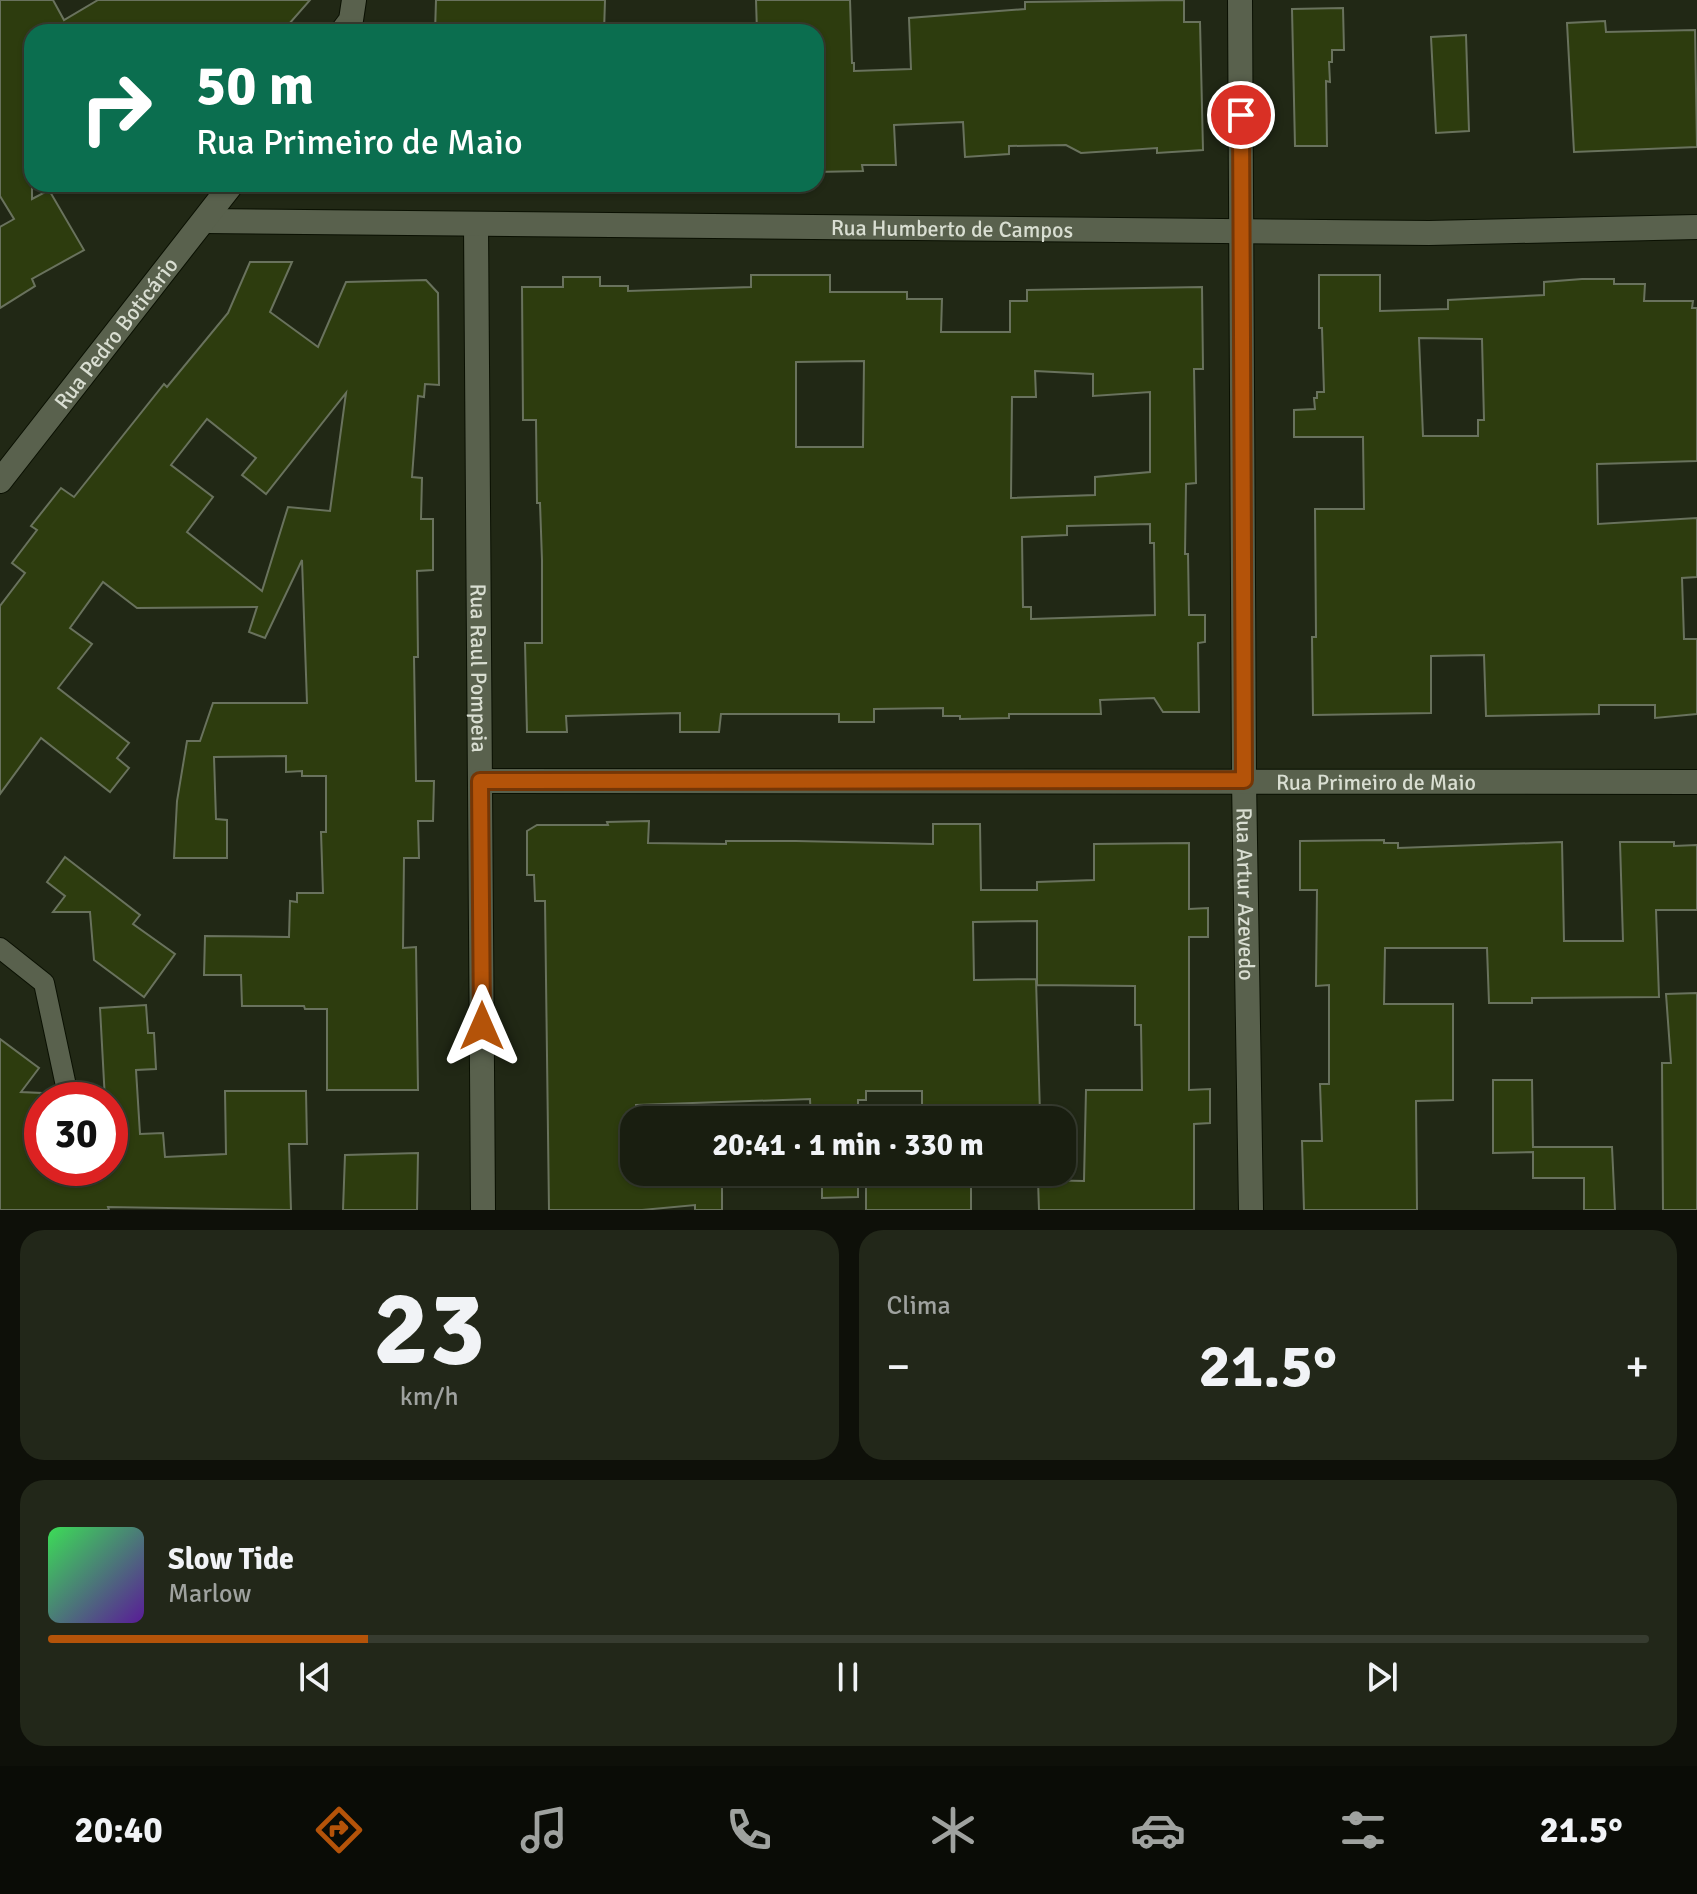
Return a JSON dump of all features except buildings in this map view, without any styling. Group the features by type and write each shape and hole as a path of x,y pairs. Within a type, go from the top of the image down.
{"street":[{"path":"348,24 354,0"},
{"name":"Rua Artur Azevedo","path":"1240,0 1244,780 1251,1210"},
{"name":"Rua Pedro Boticário","path":"0,481 226,192"},
{"name":"Rua Humberto de Campos","path":"206,221 1429,233 1697,227"},
{"name":"Rua Raul Pompeia","path":"476,224 483,1210"},
{"name":"Rua Primeiro de Maio","path":"480,781 1697,782"}],"lane":[{"path":"0,948 44,983 65,1082"}],"route":[{"path":"482,1026 480,781 1244,780 1241,115"}]}
